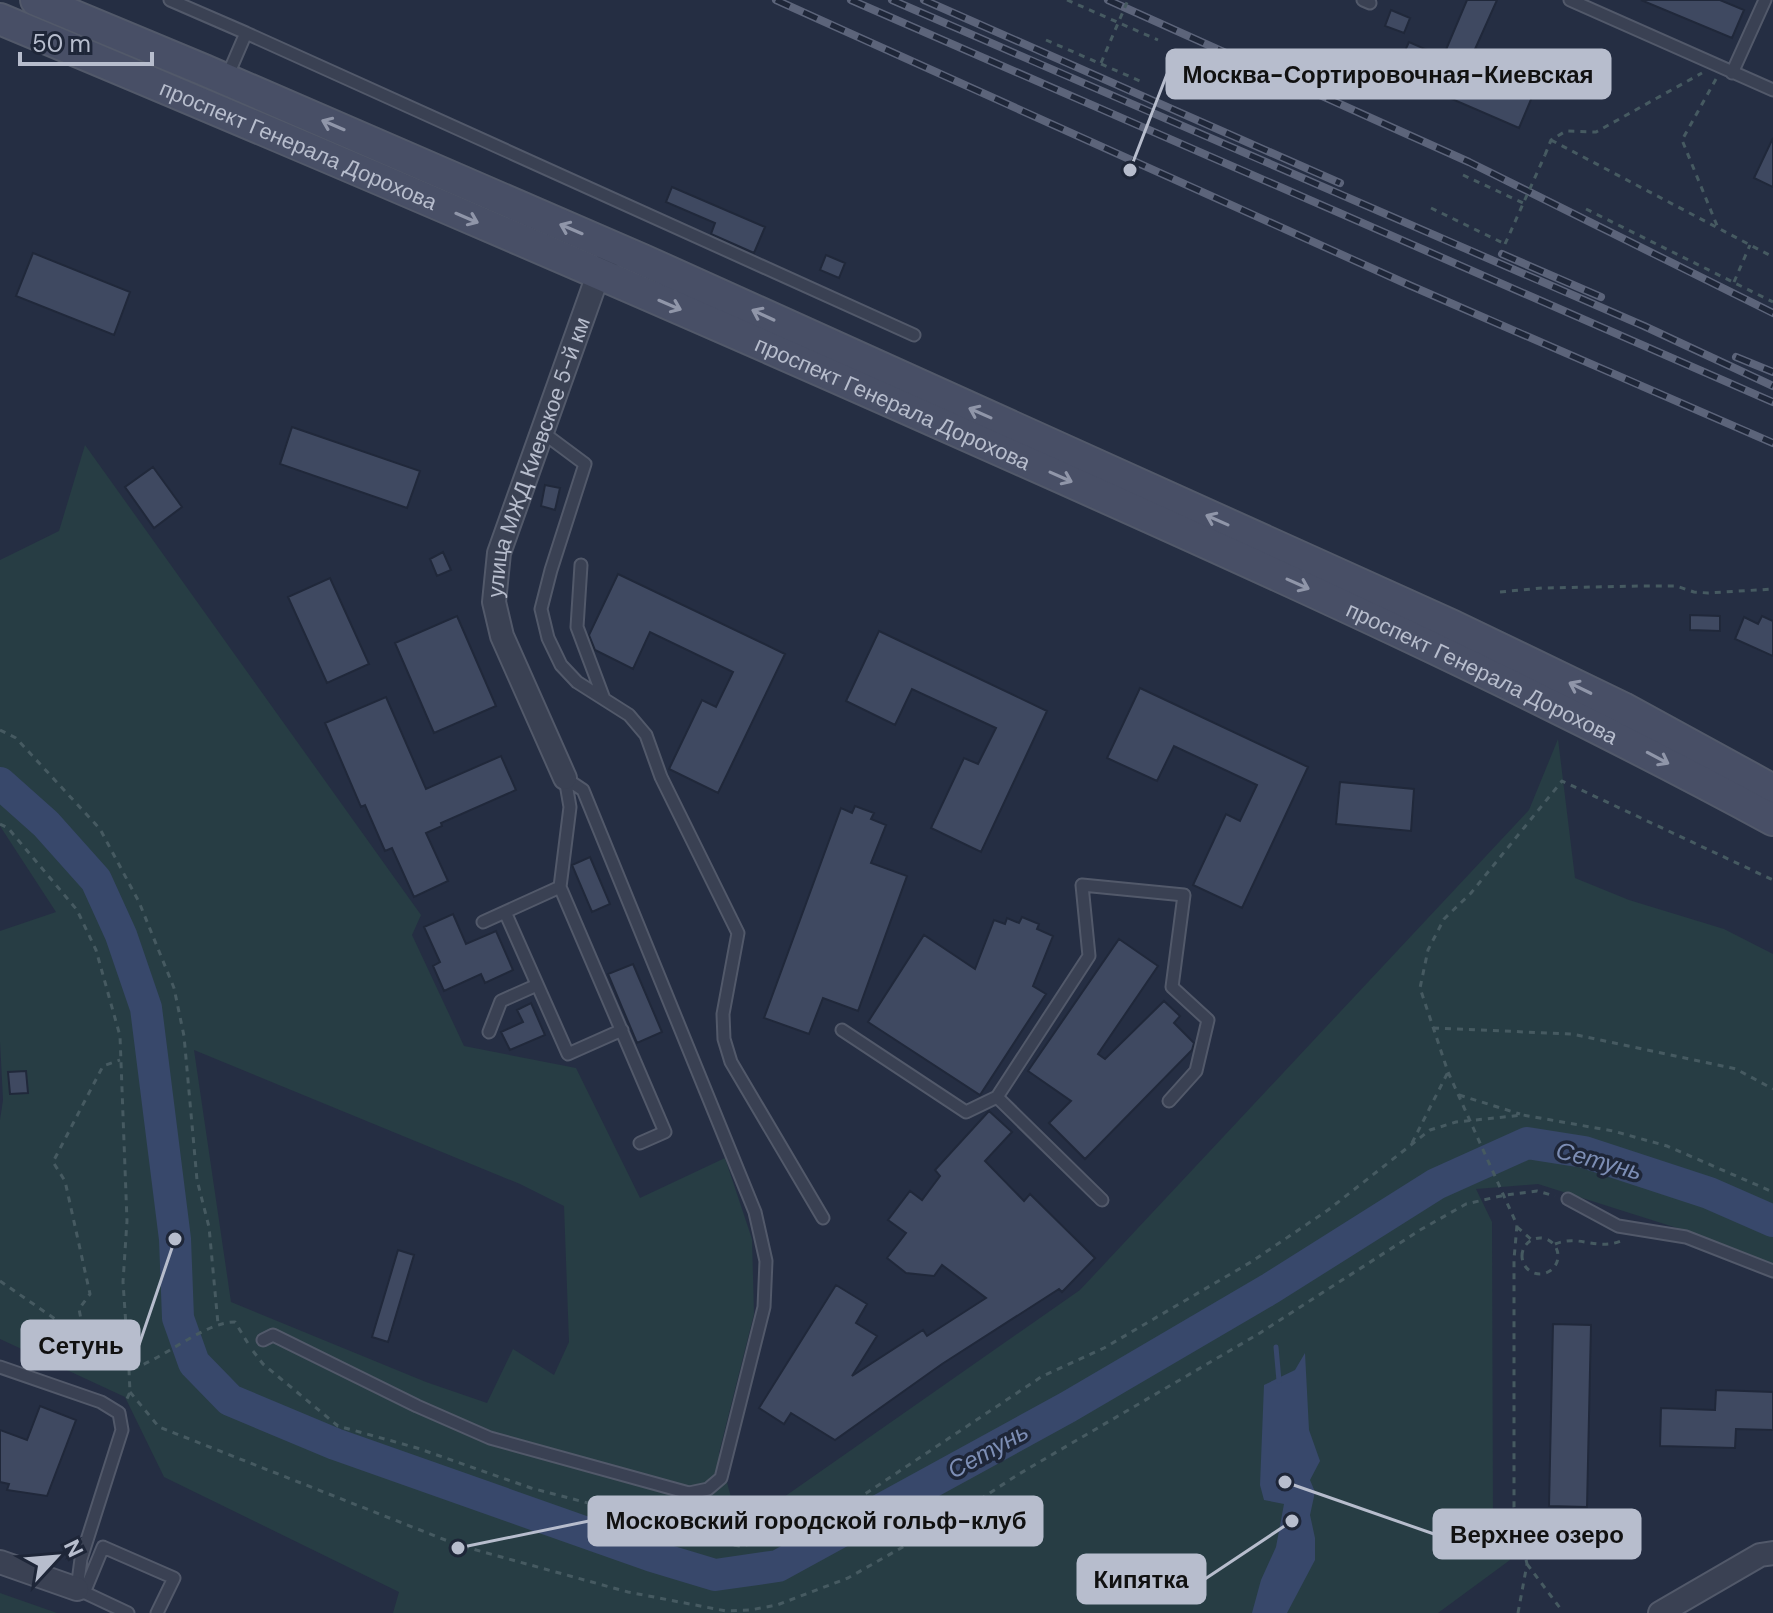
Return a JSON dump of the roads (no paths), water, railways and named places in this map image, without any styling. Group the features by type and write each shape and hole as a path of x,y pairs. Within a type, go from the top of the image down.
{"main road":[{"name":"проспект Генерала Дорохова","path":"36,0 643,260 1453,626 1623,708 1773,790"},
{"name":"проспект Генерала Дорохова","path":"0,19 770,347 1438,648 1773,820"}],"street":[{"path":"598,275 601,267 611,258 643,260"},
{"name":"улица МЖД Киевское 5-й км","path":"565,778 502,636 494,602 499,553 598,275"},
{"path":"1623,708 1773,773"},
{"path":"1707,784 1773,827"},
{"path":"1660,1613 1760,1555 1773,1553"},
{"path":"0,1562 81,1591"}],"lane":[{"path":"170,0 914,335"},
{"path":"1570,0 1773,90"},
{"path":"1723,69 1765,0"},
{"path":"226,79 246,33"},
{"path":"542,431 585,464 541,609 548,638 561,665 577,682 629,715 646,735 661,777 738,933 723,1014 727,1051 744,1087 823,1218"},
{"path":"581,565 577,627 605,700"},
{"path":"565,778 570,807 560,887 665,1132 640,1143"},
{"path":"263,1340 273,1335 490,1438 689,1493 708,1489 721,1478 764,1307 766,1261 755,1212 583,790 565,778"},
{"path":"842,1030 966,1112 997,1097 1089,956 1082,885 1184,895 1172,987 1208,1020 1196,1071 1169,1101"},
{"path":"483,922 560,887"},
{"path":"505,912 568,1054 622,1030"},
{"path":"489,1032 501,1001 537,985"},
{"path":"997,1097 1102,1200"},
{"path":"1568,1199 1618,1226 1686,1237 1773,1271"},
{"path":"0,1367 101,1402 119,1413 122,1430 81,1559 81,1591"},
{"path":"81,1591 103,1547 174,1578 157,1613"},
{"path":"81,1591 128,1613"}],"water":[{"path":"1305,1353 1309,1430 1320,1461 1310,1480 1315,1492 1310,1515 1315,1538 1315,1560 1287,1613 1252,1613 1261,1580 1276,1547 1284,1504 1264,1500 1260,1485 1264,1385 1295,1370"}],"waterway":[{"name":"Сетунь","path":"0,783 46,824 96,880 121,935 146,1008 175,1239 178,1318 194,1363 230,1400 335,1444 652,1556 715,1575 778,1566 1068,1407 1271,1288 1436,1184 1527,1143 1584,1152 1709,1193 1773,1221"},
{"path":"1271,1288 1272,1303"},
{"path":"1276,1347 1279,1381"}],"railway":[{"path":"776,0 1409,285 1773,443"},
{"path":"851,0 1773,402"},
{"path":"892,0 1644,326 1773,386"},
{"path":"924,0 1340,183"},
{"path":"1108,0 1469,162 1773,313"},
{"path":"1502,254 1601,297"},
{"path":"1736,357 1773,372"}],"place":[{"name":"Москва-Сортировочная-Киевская","path":"1130,170"},
{"name":"Сетунь","path":"175,1239"},
{"name":"Верхнее озеро","path":"1285,1482"},
{"name":"Кипятка","path":"1292,1521"},
{"name":"Московский городской гольф-клуб","path":"458,1548"}]}
